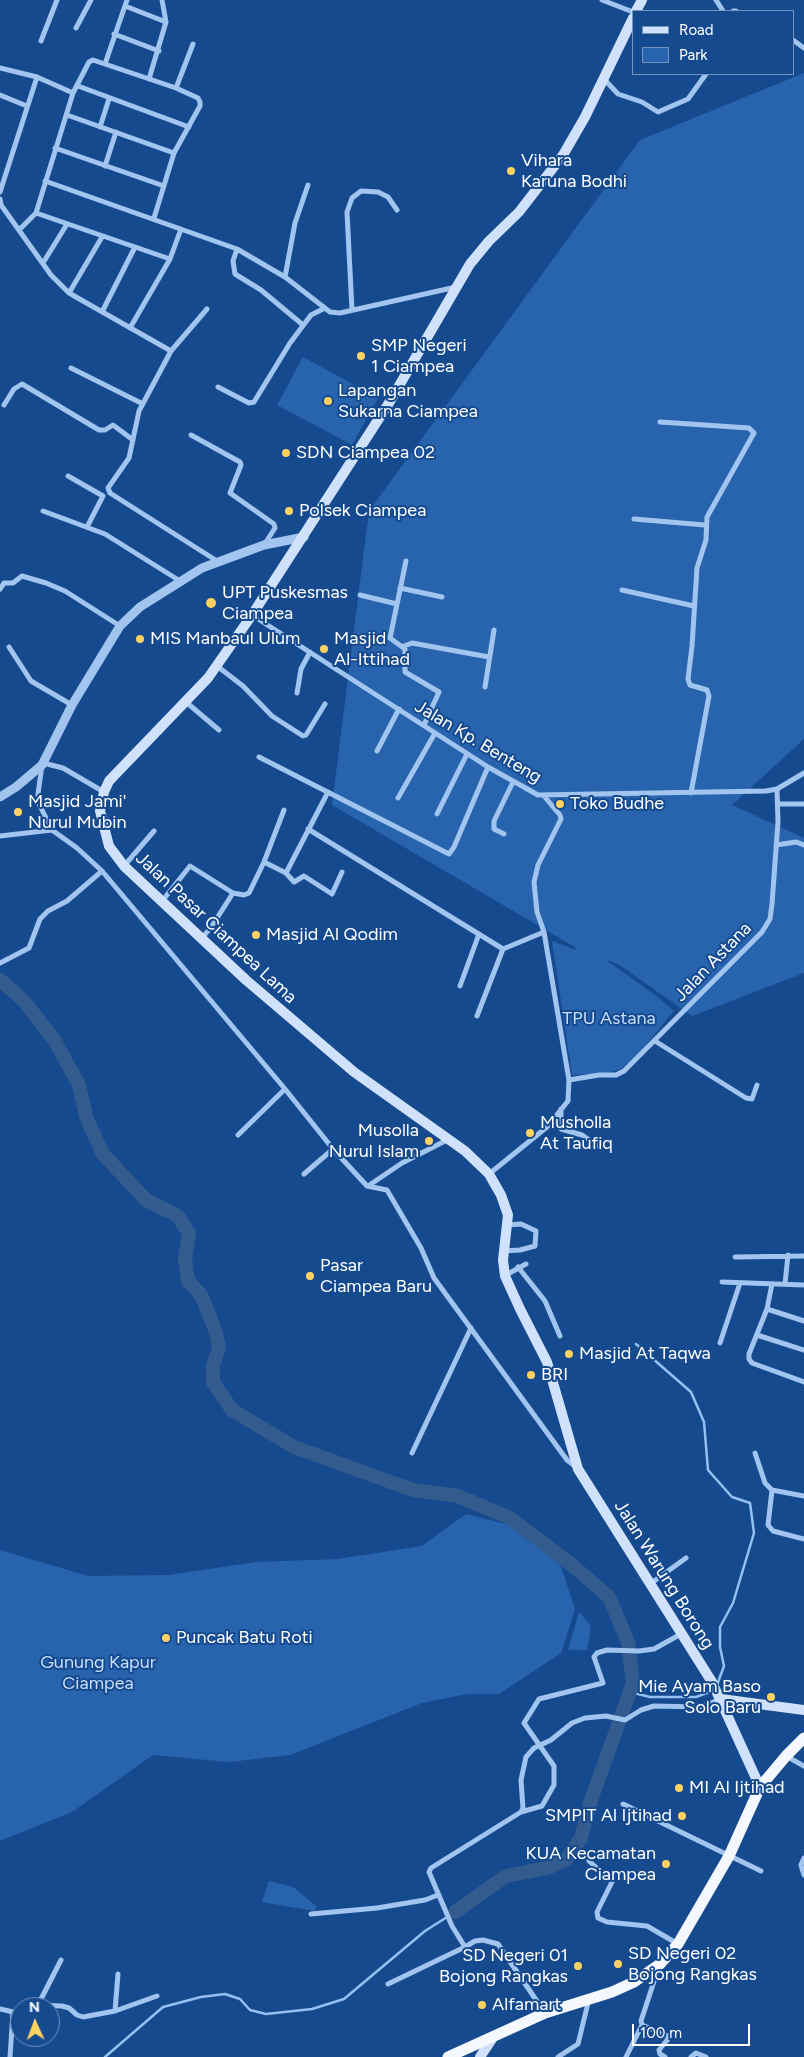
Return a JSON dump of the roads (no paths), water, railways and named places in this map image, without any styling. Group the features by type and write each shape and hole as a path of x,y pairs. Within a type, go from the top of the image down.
{"highway":[{"path":"448,2057 545,2013 634,1982 660,1964 678,1944 729,1856 760,1788 786,1756 804,1738"}],"main road":[{"name":"Jalan Pasar Ciampea Lama","path":"578,1469 548,1362 520,1309 506,1276 504,1251 508,1215 489,1174 449,1139 354,1072 246,980 202,939 163,900 124,866 110,846 101,822 100,811 104,792 119,769 185,702 216,666 252,615 304,537 389,402 477,254 519,212 563,156 585,117 602,78 632,20"},
{"name":"Jalan Warung Borong","path":"578,1469 712,1682 721,1698 760,1788"},
{"path":"721,1698 804,1710"},
{"path":"480,2057 494,2036"}],"street":[{"path":"41,41 57,0"},
{"path":"76,28 91,0"},
{"path":"149,79 159,51 166,22 162,0"},
{"path":"602,0 632,11"},
{"path":"105,64 126,3 166,22"},
{"path":"114,34 159,51"},
{"path":"176,88 193,44"},
{"path":"20,229 36,213 44,181 73,93 91,61 176,88 198,98 200,102 200,106 174,153 154,218"},
{"path":"0,68 37,77 73,93"},
{"path":"602,78 618,94 642,102 658,112 688,99 705,75"},
{"path":"0,192 37,77"},
{"path":"78,86 189,127"},
{"path":"0,95 27,106"},
{"path":"100,127 109,99"},
{"path":"67,115 174,153"},
{"path":"104,166 116,132"},
{"path":"55,148 164,186"},
{"path":"44,181 154,218 237,249 285,277 323,309 335,314 456,287"},
{"path":"285,277 295,223 308,185"},
{"path":"352,310 348,218 352,198 360,192 378,192 388,197 397,210"},
{"path":"0,199 2,205 43,263 69,293 171,351"},
{"path":"36,213 170,259"},
{"path":"43,263 68,224"},
{"path":"130,328 170,259 181,228"},
{"path":"69,293 102,236"},
{"path":"102,312 135,247"},
{"path":"237,249 233,261 235,274 268,296 303,325"},
{"path":"218,387 248,403 254,402 303,325 311,315 323,309"},
{"path":"207,310 171,351 143,404 136,422 129,458 109,483 110,493 217,562"},
{"path":"71,368 143,404"},
{"path":"4,405 14,389 22,384 100,430 105,430 113,425 133,440"},
{"path":"660,422 749,428 754,433 707,517 705,526 706,540 697,568 688,682 707,690 709,696 691,793"},
{"path":"191,435 240,462 241,465 230,493 274,524 275,528 264,545"},
{"path":"68,476 103,496 87,526"},
{"path":"43,510 105,534 180,581"},
{"path":"634,519 705,526"},
{"path":"304,537 264,545 217,562 180,581 140,606 120,626 72,705 42,764 38,794 39,804 52,830 77,848 102,871 286,1089 333,1149 367,1186 387,1190 422,1248 434,1278 567,1460 578,1469"},
{"path":"404,646 390,638 406,561"},
{"path":"0,589 4,583 13,583 22,576 46,583 65,591 120,626"},
{"path":"400,588 442,596"},
{"path":"622,590 694,606"},
{"path":"360,595 397,604"},
{"name":"Jalan Kp. Benteng","path":"252,615 488,768 512,782 544,796 777,789 804,773"},
{"path":"485,687 494,630"},
{"path":"404,646 412,643 489,657"},
{"path":"404,646 405,672 439,692 424,725"},
{"path":"9,647 31,681 72,705"},
{"path":"298,693 300,668 310,652"},
{"path":"216,666 244,686 272,716 303,736 306,735 325,704"},
{"path":"185,702 219,730"},
{"path":"377,751 399,710"},
{"path":"398,798 435,733"},
{"path":"437,814 467,754"},
{"path":"259,757 449,854 454,847 488,768"},
{"path":"42,764 63,768 104,792"},
{"path":"0,797 16,787 42,764"},
{"path":"504,834 494,829 494,821 512,782"},
{"name":"Jalan Astana","path":"569,1080 599,1075 616,1075 624,1071 762,932 770,919 772,904 778,804 777,789"},
{"path":"286,873 328,792"},
{"path":"489,1174 547,1127 568,1101 569,1080 544,932 537,912 535,872 561,819 560,815 544,796"},
{"path":"778,804 804,804"},
{"path":"184,862 233,892 244,895 249,893 264,862 284,810"},
{"path":"308,829 502,949"},
{"path":"0,836 52,830"},
{"path":"124,866 154,831"},
{"path":"776,845 796,842 804,845"},
{"path":"264,862 286,873 294,882 304,876 332,894 342,872"},
{"path":"163,900 190,866"},
{"path":"0,963 29,948 40,919 48,911 67,901 102,871"},
{"path":"202,939 233,892"},
{"path":"477,1016 502,949 544,932"},
{"path":"460,986 479,934"},
{"path":"655,1041 746,1098 752,1099 757,1085"},
{"path":"238,1135 286,1089"},
{"path":"561,1108 561,1129 582,1135 598,1146"},
{"path":"367,1186 402,1163 449,1139"},
{"path":"304,1174 333,1149"},
{"path":"504,1251 520,1250 535,1246 536,1231 521,1224 507,1226"},
{"path":"785,1284 788,1256"},
{"path":"735,1257 804,1256"},
{"path":"506,1276 518,1267 526,1264"},
{"path":"518,1267 545,1301 560,1336"},
{"path":"722,1282 804,1285"},
{"path":"720,1343 740,1283"},
{"path":"772,1284 766,1309 749,1359 752,1363 804,1382"},
{"path":"793,1284 804,1289"},
{"path":"766,1309 804,1321"},
{"path":"412,1453 471,1328"},
{"path":"757,1335 804,1350"},
{"path":"754,1453 765,1483 772,1490 804,1496"},
{"path":"772,1490 769,1529 804,1539"},
{"path":"650,1584 686,1558"},
{"path":"465,1948 450,1922 429,1872 432,1868 521,1812 542,1806 554,1785 554,1766 524,1723 539,1699 603,1683 594,1657 601,1652 654,1649 681,1634"},
{"path":"521,1812 523,1808 521,1780 524,1763 529,1752 551,1740 577,1720 606,1716 626,1720 641,1710 654,1706 700,1706 721,1698"},
{"path":"786,1756 804,1766"},
{"path":"623,1804 761,1871"},
{"path":"804,1858 801,1865 804,1875"},
{"path":"590,1861 612,1882 597,1912 598,1918 607,1922 647,1926 678,1944"},
{"path":"311,1914 377,1908 425,1900 438,1895"},
{"path":"388,1984 465,1948 475,1941 483,1940 498,1944 545,2013"},
{"path":"42,1997 61,1960"},
{"path":"626,2057 642,2025 641,2021 660,1964"},
{"path":"115,2011 118,1974"},
{"path":"60,2006 66,2006 77,2015 83,2017 115,2011 157,1996"},
{"path":"558,2057 578,2044 589,1999"},
{"path":"642,2025 668,2036 659,2052 665,2057"},
{"path":"691,2057 696,2053 706,2057"}],"waterway":[{"path":"0,980 24,1001 55,1041 79,1085 86,1117 103,1154 146,1200 178,1216 189,1234 185,1259 188,1281 201,1295 216,1332 219,1348 213,1365 213,1382 232,1410 294,1447 413,1490 458,1496 510,1518 572,1565 609,1597 628,1642 633,1683 590,1803 581,1838 566,1860 547,1868 506,1876 455,1912"},
{"path":"636,1344 691,1392 704,1422 708,1470 732,1497 750,1503 754,1533 733,1603 720,1627 720,1647 724,1666 717,1685"},
{"path":"630,1692 650,1697 696,1697 712,1691"},
{"path":"105,2057 163,2007 201,1997 225,1994 240,1999 250,2010 266,2014 312,2009 344,1999 425,1931 455,1912"}],"place":[{"name":"Vihara Karuna Bodhi","path":"511,171"},
{"name":"SMP Negeri 1 Ciampea","path":"361,356"},
{"name":"Lapangan Sukarna Ciampea","path":"328,401"},
{"name":"SDN Ciampea 02","path":"286,453"},
{"name":"Polsek Ciampea","path":"289,511"},
{"name":"UPT Puskesmas Ciampea","path":"211,603"},
{"name":"MIS Manbaul Ulum","path":"140,639"},
{"name":"Masjid Al-Ittihad","path":"324,649"},
{"name":"Toko Budhe","path":"560,804"},
{"name":"Masjid Jami' Nurul Mubin","path":"18,812"},
{"name":"Masjid Al Qodim","path":"256,935"},
{"name":"Musholla At Taufiq","path":"530,1133"},
{"name":"Musolla Nurul Islam","path":"429,1141"},
{"name":"Pasar Ciampea Baru","path":"310,1276"},
{"name":"Masjid At Taqwa","path":"569,1354"},
{"name":"BRI","path":"531,1375"},
{"name":"Puncak Batu Roti","path":"166,1638"},
{"name":"Mie Ayam Baso Solo Baru","path":"771,1697"},
{"name":"MI Al Ijtihad","path":"679,1788"},
{"name":"SMPIT Al Ijtihad","path":"682,1816"},
{"name":"KUA Kecamatan Ciampea","path":"666,1864"},
{"name":"SD Negeri 02 Bojong Rangkas","path":"618,1964"},
{"name":"SD Negeri 01 Bojong Rangkas","path":"578,1966"},
{"name":"Alfamart","path":"482,2005"}],"park label":[{"name":"TPU Astana","path":"609,1019"},
{"name":"Gunung Kapur Ciampea","path":"98,1674"}]}
